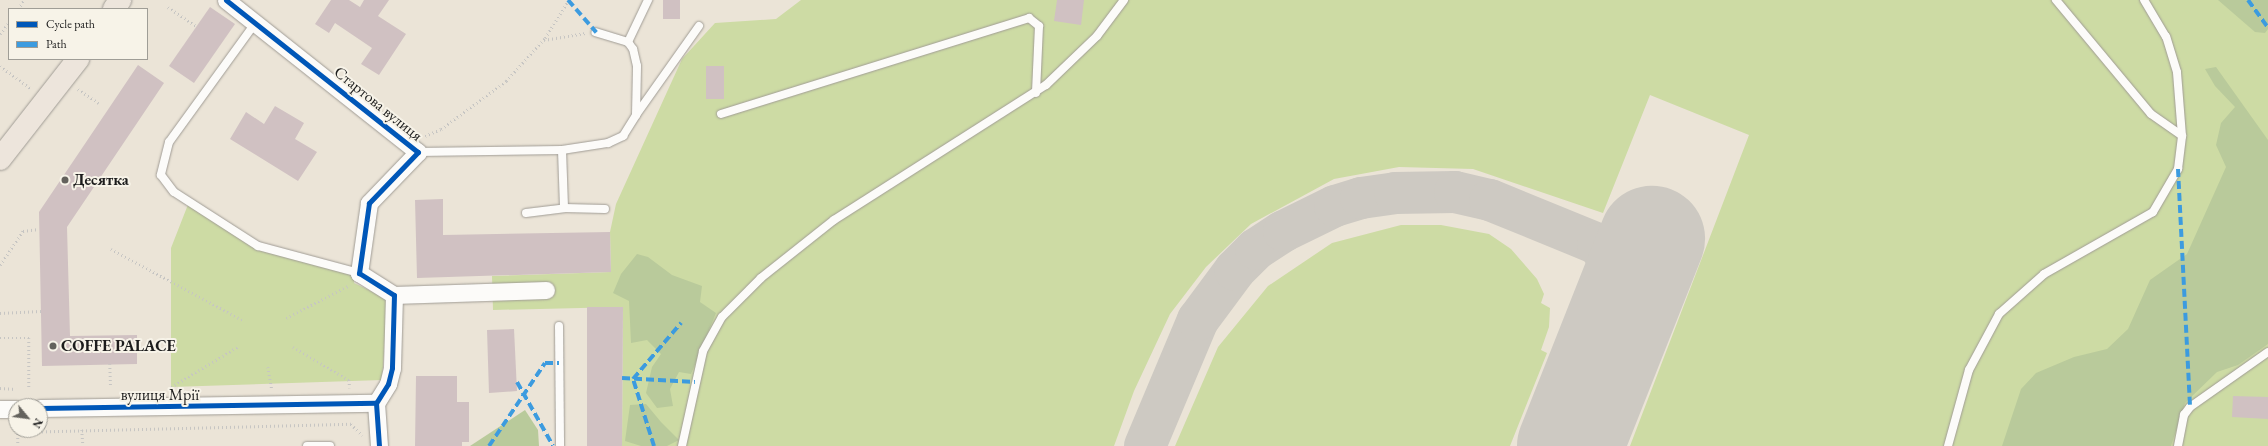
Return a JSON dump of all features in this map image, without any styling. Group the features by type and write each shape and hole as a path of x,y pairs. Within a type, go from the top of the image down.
{"main road":[{"path":"0,159 77,60"}],"street":[{"name":"Стартова вулиця","path":"237,3 256,22 413,148 369,203 359,273"},
{"path":"359,273 394,295 546,290"},
{"path":"371,443 376,403 388,384 392,368 394,295"},
{"name":"вулиця Мрії","path":"48,408 376,403"}],"lane":[{"path":"636,115 637,66 628,42 648,0"},
{"path":"682,446 703,351 722,317 761,278 834,220 1036,92 1097,36 1124,0"},
{"path":"2056,0 2151,114 2182,136"},
{"path":"1948,446 1969,370 1999,314 2044,274 2153,212 2178,169 2182,136 2172,54 2144,0"},
{"path":"721,114 1029,18 1039,26 1036,92"},
{"path":"256,22 169,142 161,175 174,192 258,246 359,273"},
{"path":"413,148 562,150 608,143 622,136 699,26"},
{"path":"596,32 628,42"},
{"path":"562,150 564,208"},
{"path":"526,213 564,208 605,209"},
{"path":"559,326 560,446"},
{"path":"2178,446 2184,415 2190,407 2268,352"},
{"path":"307,446 330,446"}],"path":[{"path":"413,148 482,101 544,40 568,1"},
{"path":"168,7 196,26"},
{"path":"0,34 8,23"},
{"path":"544,40 596,32"},
{"path":"0,66 33,89"},
{"path":"0,265 23,231 39,229"},
{"path":"111,249 244,321"},
{"path":"286,318 354,283 377,285"},
{"path":"0,313 41,311"},
{"path":"0,338 29,338 29,388"},
{"path":"171,387 239,346"},
{"path":"293,347 349,380"},
{"path":"110,364 111,387"},
{"path":"0,388 16,389"},
{"path":"48,431 351,424 371,443"},
{"path":"82,430 83,446"}],"green space":[{"path":"801,0 2268,0 2268,446 1630,446 1749,135 1650,95 1603,213 1473,169 1399,167 1334,179 1251,224 1206,267 1170,314 1134,391 1114,446 622,446 623,307 493,310 492,276 611,272 610,232 616,204 682,59 715,23 776,19"},
{"path":"2218,0 2268,0 2268,29 2265,33 2255,32"},
{"path":"2216,67 2268,140 2268,344 2238,365 2217,372 2185,403 2171,446 2002,446 2021,389 2036,373 2074,357 2107,349 2128,329 2150,280 2187,254 2226,167 2216,145 2221,123 2235,107 2215,86 2205,69"},
{"path":"189,202 258,246 355,272 354,283 388,299 382,380 171,387 171,248"},
{"path":"1401,225 1441,225 1489,234 1511,249 1537,279 1544,294 1541,303 1550,308 1549,327 1541,350 1547,353 1510,446 1175,446 1218,347 1268,286 1332,243"},
{"path":"637,254 648,257 672,275 702,286 700,302 716,313 691,374 679,372 670,389 673,406 657,408 646,393 652,367 661,354 647,340 631,343 629,301 613,293 621,274"},
{"path":"646,404 679,440 667,446 641,446 625,441 630,405"},
{"path":"525,410 538,430 539,446 470,446"}],"building":[{"path":"331,0 349,0 360,7 364,0 389,0 378,16 406,34 379,75 361,64 372,48 335,23 329,33 315,24"},
{"path":"663,0 680,0 680,19 663,19"},
{"path":"1057,0 1084,0 1081,25 1054,21"},
{"path":"210,7 235,24 194,83 169,66"},
{"path":"138,65 164,83 67,227 70,336 137,335 137,364 42,366 39,212"},
{"path":"706,66 724,66 724,99 706,99"},
{"path":"275,106 304,123 295,139 317,152 298,181 230,139 246,112 264,124"},
{"path":"443,199 443,235 610,232 611,272 417,278 415,200"},
{"path":"587,307 623,307 622,446 587,446"},
{"path":"514,329 517,391 489,393 487,330"},
{"path":"416,376 457,376 457,402 469,402 469,442 462,442 462,446 415,446"},
{"path":"2233,396 2268,397 2268,419 2232,417"}],"taxiway":[{"path":"1145,446 1198,320 1235,270 1256,249 1284,231 1335,206 1361,198 1395,193 1455,192 1490,200 1598,244 1620,275 1621,297 1611,341"}],"runway":[{"path":"1570,446 1652,239"}],"marked path":[{"path":"568,0 596,32"},
{"path":"2248,0 2268,28"},
{"path":"2178,169 2190,407"},
{"path":"654,446 633,379 681,323"},
{"path":"489,446 545,363 559,363"},
{"path":"622,378 695,382"},
{"path":"517,382 553,446"}],"cycle path":[{"path":"226,0 418,152 369,203 359,273 394,295 392,368 388,384 376,403 379,446"},
{"path":"48,408 376,403"}],"place":[{"name":"Десятка","path":"65,180"},
{"name":"COFFE PALACE","path":"53,346"}]}
